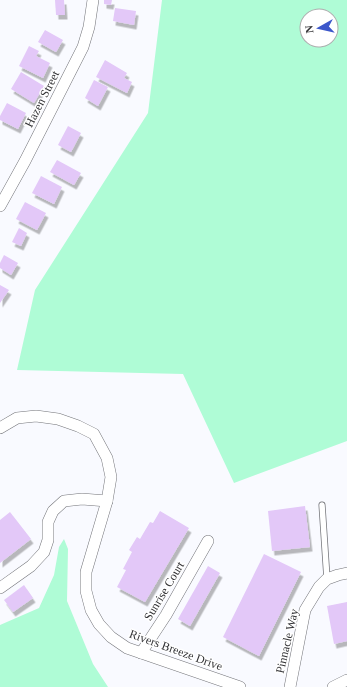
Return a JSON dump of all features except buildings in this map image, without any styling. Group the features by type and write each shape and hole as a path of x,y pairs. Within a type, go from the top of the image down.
{"street":[{"name":"Hazen Street","path":"0,206 25,162 83,47 89,27 93,0"},
{"name":"Rivers Breeze Drive","path":"0,428 17,418 36,416 58,419 78,426 94,434 107,458 111,478 107,501 86,572 86,591 89,604 99,624 110,637 127,648 240,687"},
{"path":"0,588 31,566 44,552 48,540 48,522 53,511 64,501 82,499 107,501"},
{"name":"Sunrise Court","path":"141,653 166,615 208,541"},
{"path":"327,579 347,573"},
{"name":"Pinnacle Way","path":"290,687 305,610 319,587 327,579"},
{"path":"333,687 347,680"}],"lane":[{"path":"322,505 327,579"}],"green space":[{"path":"162,0 347,0 347,441 234,483 183,374 17,370 35,290 148,113"},
{"path":"64,539 68,549 67,601 93,664 108,687 0,687 0,625 39,608 54,575 59,547"}]}
